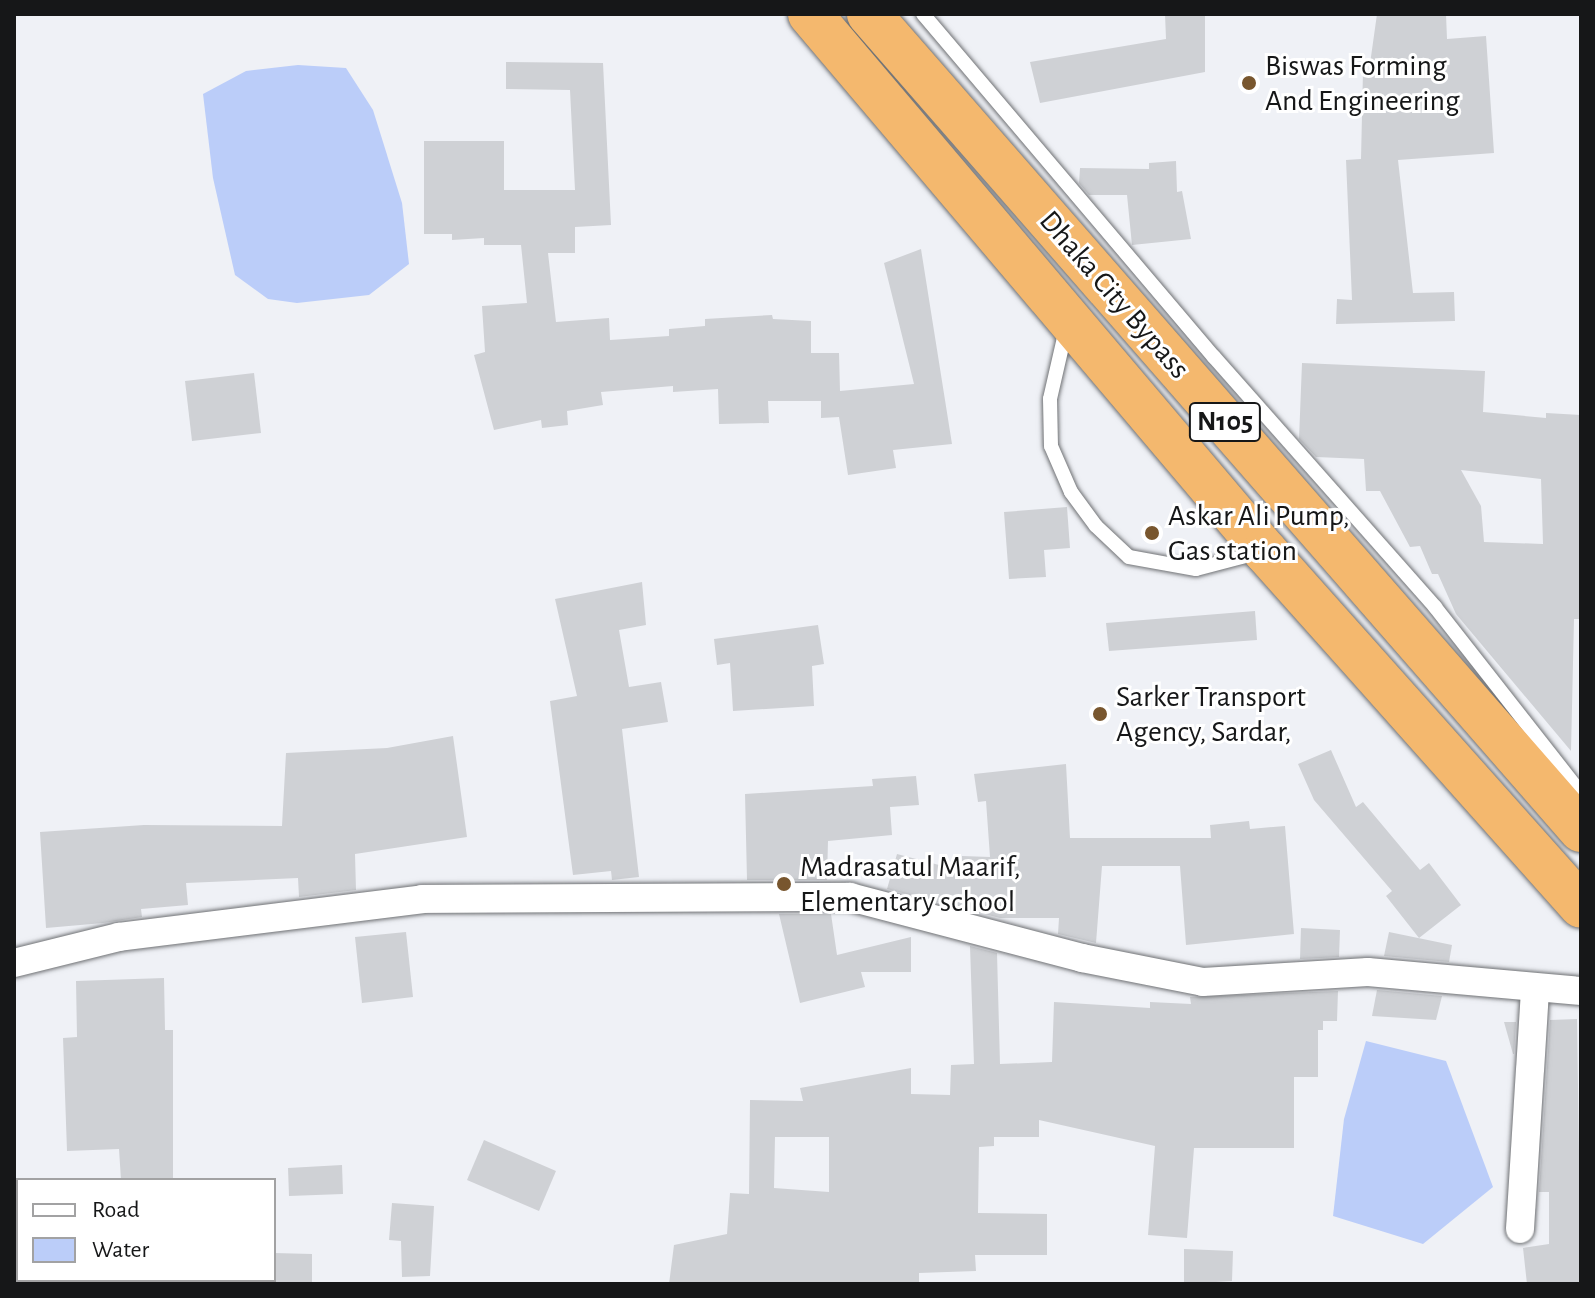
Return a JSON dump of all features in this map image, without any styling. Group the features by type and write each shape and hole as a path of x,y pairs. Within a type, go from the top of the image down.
{"highway":[{"path":"810,14 1265,551 1581,906"},
{"name":"Dhaka City Bypass","path":"869,14 1581,830"}],"street":[{"path":"14,963 119,937 422,899 850,897 1082,958 1203,982 1368,972 1535,991 1581,991"},
{"path":"1520,1229 1535,991"}],"lane":[{"path":"923,14 1214,357 1435,607 1581,793"},
{"path":"1068,318 1050,399 1051,446 1071,492 1096,526 1129,557 1196,569 1265,551"}],"water":[{"path":"298,65 346,68 373,110 402,203 409,264 369,295 297,303 268,299 235,275 213,178 203,94 246,71"},
{"path":"1366,1041 1446,1061 1493,1187 1423,1244 1333,1216 1344,1119"}],"building":[{"path":"1165,14 1205,14 1205,72 1040,103 1030,62 1166,39"},
{"path":"1377,14 1446,14 1447,39 1486,36 1494,153 1398,160 1413,293 1454,292 1455,321 1336,324 1337,299 1352,300 1346,160 1361,159 1363,71 1369,71"},
{"path":"506,62 603,63 611,225 575,227 575,253 548,253 556,322 609,318 610,340 669,336 669,329 705,326 705,319 772,315 773,319 811,321 811,353 839,353 840,391 914,384 884,263 921,249 952,444 893,450 896,468 848,475 839,417 821,418 821,401 768,401 769,423 719,424 718,389 673,392 673,386 601,392 603,405 567,411 568,425 542,428 541,420 494,430 474,355 485,352 482,306 527,303 521,245 484,245 484,238 452,240 452,234 424,234 424,141 504,141 504,190 575,190 570,90 506,89"},
{"path":"1176,161 1177,192 1182,191 1191,239 1132,245 1127,195 1089,195 1079,183 1080,168 1149,169 1149,163"},
{"path":"1302,363 1485,371 1483,412 1546,418 1546,413 1581,415 1581,619 1574,619 1571,751 1456,614 1438,574 1432,574 1420,546 1410,547 1380,491 1366,491 1364,459 1316,457 1299,439","holes":["1461,470 1541,479 1543,544 1484,542 1481,506"]},
{"path":"254,373 261,433 192,441 185,381"},
{"path":"1067,507 1070,548 1044,550 1046,577 1009,579 1004,512"},
{"path":"642,582 646,625 619,630 629,687 661,682 668,722 622,729 639,877 612,880 611,871 573,875 550,701 577,696 555,599"},
{"path":"1255,611 1257,640 1109,651 1106,623"},
{"path":"818,625 824,664 812,666 814,706 733,711 730,663 717,665 714,639"},
{"path":"453,736 467,837 355,854 356,890 299,897 298,878 186,883 188,905 141,909 142,917 46,928 40,832 144,825 282,826 286,753 387,748"},
{"path":"1331,750 1356,807 1363,802 1420,870 1429,863 1461,905 1419,938 1386,896 1392,891 1314,800 1298,764"},
{"path":"1066,764 1070,838 1211,838 1210,825 1249,821 1250,829 1285,826 1294,934 1186,945 1180,866 1102,866 1096,943 1058,934 1059,918 1000,918 887,889 897,854 962,871 962,856 990,857 986,801 978,802 974,774"},
{"path":"916,776 919,805 890,807 892,835 828,841 827,880 747,880 745,794 873,786 872,779"},
{"path":"779,914 831,914 837,955 911,937 911,972 861,972 865,987 800,1003"},
{"path":"1301,928 1340,930 1339,957 1300,959"},
{"path":"406,932 413,997 362,1003 355,937"},
{"path":"1389,932 1452,945 1449,962 1384,956"},
{"path":"970,946 997,953 1000,1064 1052,1062 1054,1002 1150,1008 1150,1002 1191,1004 1190,997 1338,991 1337,1021 1323,1021 1323,1030 1318,1030 1318,1077 1294,1077 1294,1148 1194,1148 1187,1238 1148,1235 1155,1146 1039,1120 1039,1137 994,1137 994,1146 979,1147 978,1213 1047,1214 1047,1255 975,1255 976,1271 919,1273 919,1284 669,1284 674,1245 727,1234 730,1193 749,1194 750,1100 803,1101 800,1088 911,1068 911,1094 950,1095 951,1065 974,1064","holes":["775,1137 829,1137 829,1192 774,1188"]},
{"path":"164,978 165,1030 173,1030 173,1178 121,1178 119,1149 67,1151 63,1038 77,1037 76,981"},
{"path":"1377,990 1442,996 1436,1020 1372,1016"},
{"path":"1577,1019 1581,1284 1527,1284 1523,1248 1549,1244 1549,1192 1539,1192 1550,1020"},
{"path":"1504,1022 1516,1022 1514,1054 1513,1054"},
{"path":"484,1140 556,1171 539,1211 467,1180"},
{"path":"342,1165 343,1194 289,1196 288,1168"},
{"path":"392,1203 434,1206 430,1276 402,1277 401,1241 389,1240"},
{"path":"1184,1249 1233,1251 1232,1281 1184,1284"},
{"path":"276,1253 312,1254 312,1284 274,1284"}],"place":[{"name":"Biswas Forming And Engineering","path":"1249,83"},
{"name":"Askar Ali Pump, Gas station","path":"1152,533"},
{"name":"Sarker Transport Agency, Sardar,","path":"1100,714"},
{"name":"Madrasatul Maarif, Elementary school","path":"784,884"}]}
